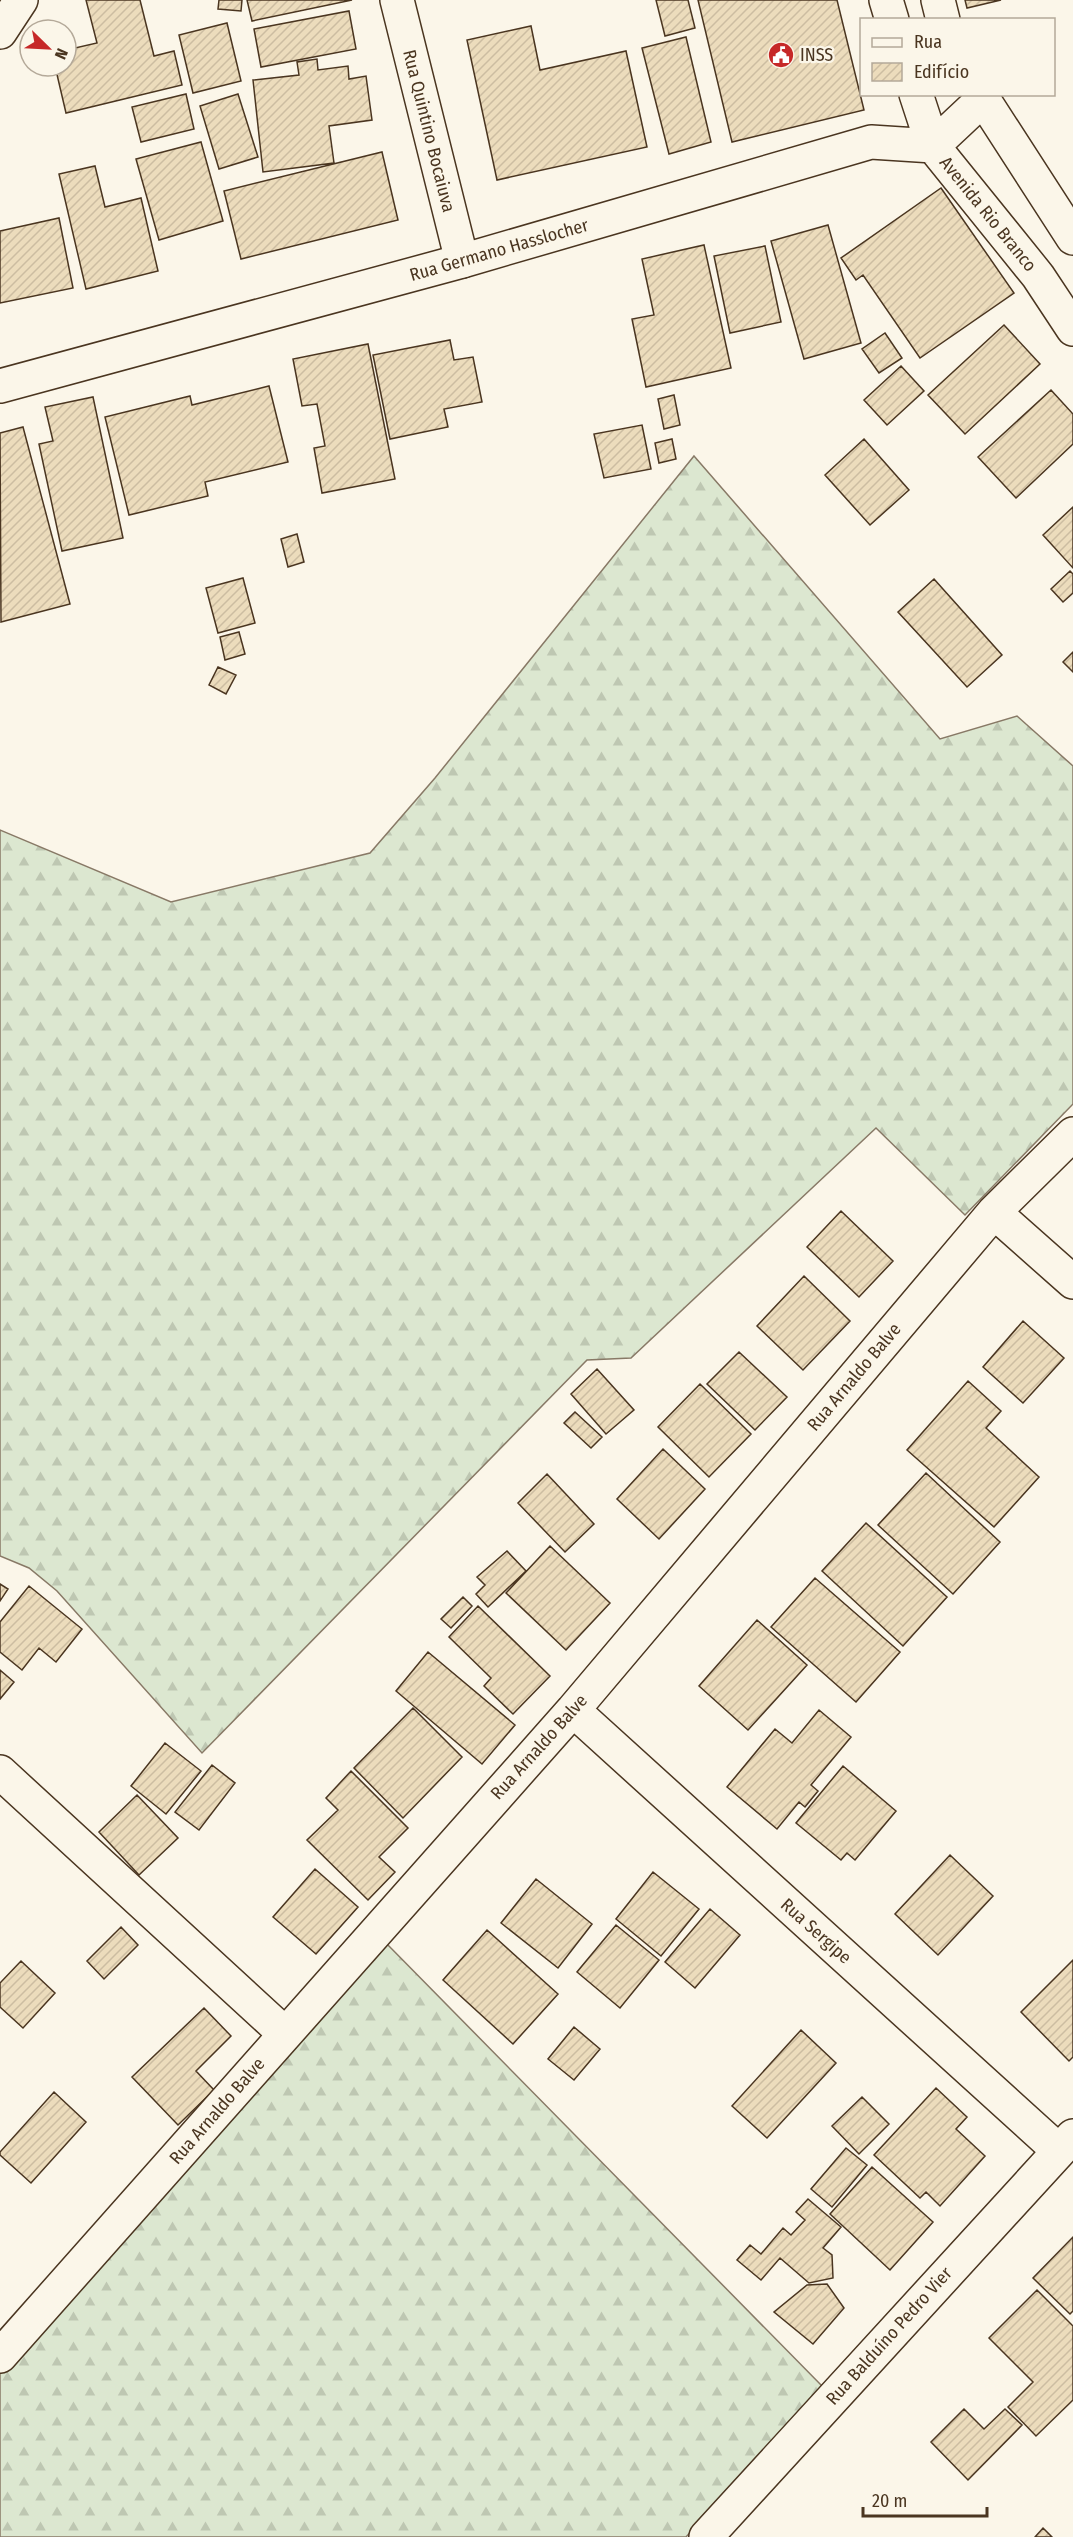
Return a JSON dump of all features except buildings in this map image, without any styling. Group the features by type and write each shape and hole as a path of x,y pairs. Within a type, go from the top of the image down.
{"street":[{"path":"0,32 21,0"},
{"name":"Rua Quintino Bocaiuva","path":"396,0 462,261"},
{"path":"886,0 891,18"},
{"path":"938,0 943,18"},
{"name":"Avenida Rio Branco","path":"917,96 933,146 1038,276 1073,329"},
{"path":"933,146 981,97 1073,238"},
{"name":"Rua Germano Hasslocher","path":"0,386 462,261 871,142 933,146"},
{"name":"Rua Arnaldo Balve","path":"0,2356 284,2033 573,1710 994,1212 1073,1134"},
{"path":"994,1212 1073,1282"},
{"name":"Rua Sergipe","path":"573,1710 1066,2143"},
{"path":"0,1772 284,2033"},
{"name":"Rua Balduíno Pedro Vier","path":"706,2537 1066,2143"}],"green space":[{"path":"694,456 940,739 1017,716 1073,766 1073,1104 965,1215 876,1128 631,1358 587,1360 202,1753 57,1591 29,1568 0,1556 0,830 171,902 370,853 435,778"},
{"path":"385,1942 823,2387 686,2537 0,2537 0,2367"}],"place":[{"name":"INSS","path":"781,55"}]}
